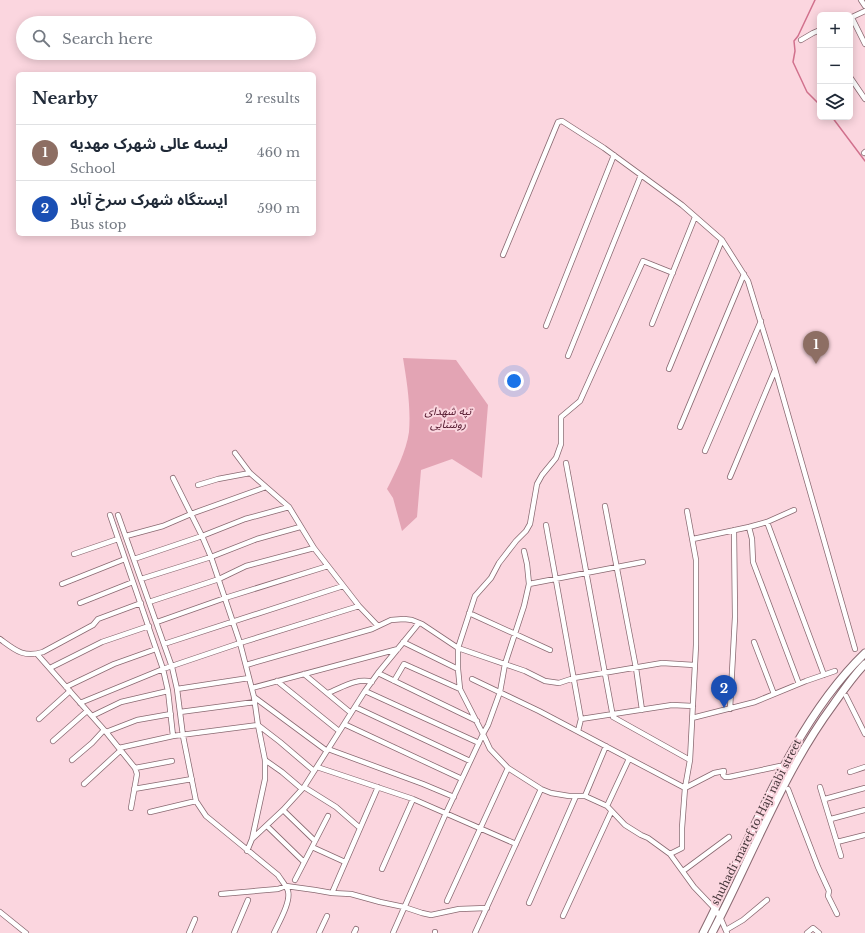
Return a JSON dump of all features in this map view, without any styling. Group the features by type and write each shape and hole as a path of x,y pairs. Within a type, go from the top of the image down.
{"main road":[{"path":"703,933 758,818 790,756 823,704 856,661 865,653"},
{"name":"shuhadi maref to Haji nabi street","path":"712,933 797,760 841,693 865,664"}],"street":[{"path":"861,0 865,6"},
{"path":"853,17 865,11"},
{"path":"853,22 865,44"},
{"path":"801,40 817,31"},
{"path":"853,81 865,99"},
{"path":"503,255 558,122 562,121 614,155 641,175 722,240 748,281 775,369 855,649"},
{"path":"546,326 614,155"},
{"path":"568,356 641,175"},
{"path":"652,324 695,217"},
{"path":"669,369 722,240"},
{"path":"673,272 643,261 580,401 561,417 562,444 556,458 542,475 537,484 530,524 526,531 499,563 491,578 475,596 458,648 460,689 490,749 508,768 541,789 551,793 585,796 607,806 611,812 625,825 648,838 670,854 698,892 715,909 726,931 743,920 767,900"},
{"path":"680,427 744,274"},
{"path":"705,451 761,321"},
{"path":"730,477 775,369"},
{"path":"235,453 250,473 289,506 300,527 314,548 359,606 378,626"},
{"path":"566,463 613,717 690,760"},
{"path":"198,485 218,479 250,473"},
{"path":"173,478 211,557 240,643 255,699 258,725 265,760 266,779 248,851"},
{"path":"126,536 163,526 191,514 266,487"},
{"path":"134,559 202,536 245,519 289,506"},
{"path":"605,506 636,668 642,710"},
{"path":"670,854 682,848 685,788 690,760 693,706 696,560 687,510"},
{"path":"693,539 767,522 794,510"},
{"path":"110,515 163,669 168,691 173,736"},
{"path":"118,515 172,666 177,689 183,736 196,801 206,816 278,875 289,892 288,902 274,933"},
{"path":"767,522 824,675"},
{"path":"546,525 582,719 578,731"},
{"path":"141,579 211,557 257,539 300,527"},
{"path":"749,527 752,539 753,562 799,684"},
{"path":"730,708 735,618 734,530"},
{"path":"74,554 118,539"},
{"path":"149,602 219,579 246,566 314,548"},
{"path":"393,933 446,813 488,725 500,692 505,664 529,584 524,551"},
{"path":"62,584 125,559"},
{"path":"529,584 643,562"},
{"path":"156,622 225,598 328,566"},
{"path":"80,603 133,582"},
{"path":"164,644 343,586"},
{"path":"0,639 17,652 30,655 36,654 43,652 93,624 98,619 141,603"},
{"path":"80,703 163,669 359,606"},
{"path":"469,613 550,650"},
{"path":"246,665 372,629 391,620 404,619 412,620 428,628 458,648 525,671 545,681 559,683 574,678 662,663 694,665"},
{"path":"252,839 283,810 303,788 365,691 419,624"},
{"path":"50,668 102,642 149,626"},
{"path":"403,642 458,669"},
{"path":"754,642 774,694"},
{"path":"39,719 68,689 114,664 156,648"},
{"path":"252,688 398,649"},
{"path":"36,654 92,716 135,768 137,774 131,808"},
{"path":"394,681 404,664 460,689"},
{"path":"692,718 755,702 835,671"},
{"path":"378,673 477,721"},
{"path":"304,674 351,713"},
{"path":"177,689 249,678"},
{"path":"472,679 539,710 685,788"},
{"path":"328,693 354,682 366,680 372,682"},
{"path":"277,681 339,732"},
{"path":"92,716 121,702 168,691"},
{"path":"365,691 479,744"},
{"path":"846,696 865,734"},
{"path":"180,712 255,699 328,750 423,784 454,797"},
{"path":"582,719 672,705 693,706"},
{"path":"355,707 470,761"},
{"path":"53,741 87,711"},
{"path":"72,760 105,731 137,720 171,714"},
{"path":"344,724 462,779"},
{"path":"84,784 120,749 173,736 183,736 258,725 316,769 413,799 516,844"},
{"path":"585,796 606,746"},
{"path":"607,806 628,761 628,758"},
{"path":"265,760 303,788 336,807 360,828"},
{"path":"135,768 172,761"},
{"path":"685,788 714,773 724,771 723,775 725,777 729,777 780,766"},
{"path":"850,772 865,767"},
{"path":"447,901 508,768"},
{"path":"134,789 192,779"},
{"path":"332,893 378,787"},
{"path":"820,787 831,819 841,856"},
{"path":"825,800 865,788"},
{"path":"475,933 541,789"},
{"path":"788,789 818,867 829,890 828,896 837,914"},
{"path":"529,903 576,796"},
{"path":"382,869 413,799"},
{"path":"150,812 196,801"},
{"path":"283,810 315,841"},
{"path":"831,819 865,810"},
{"path":"563,916 611,812"},
{"path":"295,880 328,816"},
{"path":"267,826 304,862"},
{"path":"837,842 865,835"},
{"path":"683,871 728,837"},
{"path":"312,847 345,862"},
{"path":"221,894 278,889 286,886 332,893 350,894 404,907 422,914 431,914 459,909 487,908"},
{"path":"234,933 248,900"},
{"path":"0,912 26,933"},
{"path":"319,933 326,916"},
{"path":"189,933 195,919"},
{"path":"807,933 813,928 819,933"}],"green space":[{"name":"تپه شهدای روشنایی","path":"403,358 456,360 488,405 482,478 452,459 421,470 417,517 402,531 393,498 387,489 403,454 409,432 409,404"}],"waterway":[{"path":"815,0 798,36 794,41 795,51 793,62 807,92 817,102"},
{"path":"834,120 865,161"}],"place":[{"name":"لیسه عالی شهرک مهدیه","path":"816,364"},
{"name":"ایستگاه شهرک سرخ آباد","path":"724,708"}]}
